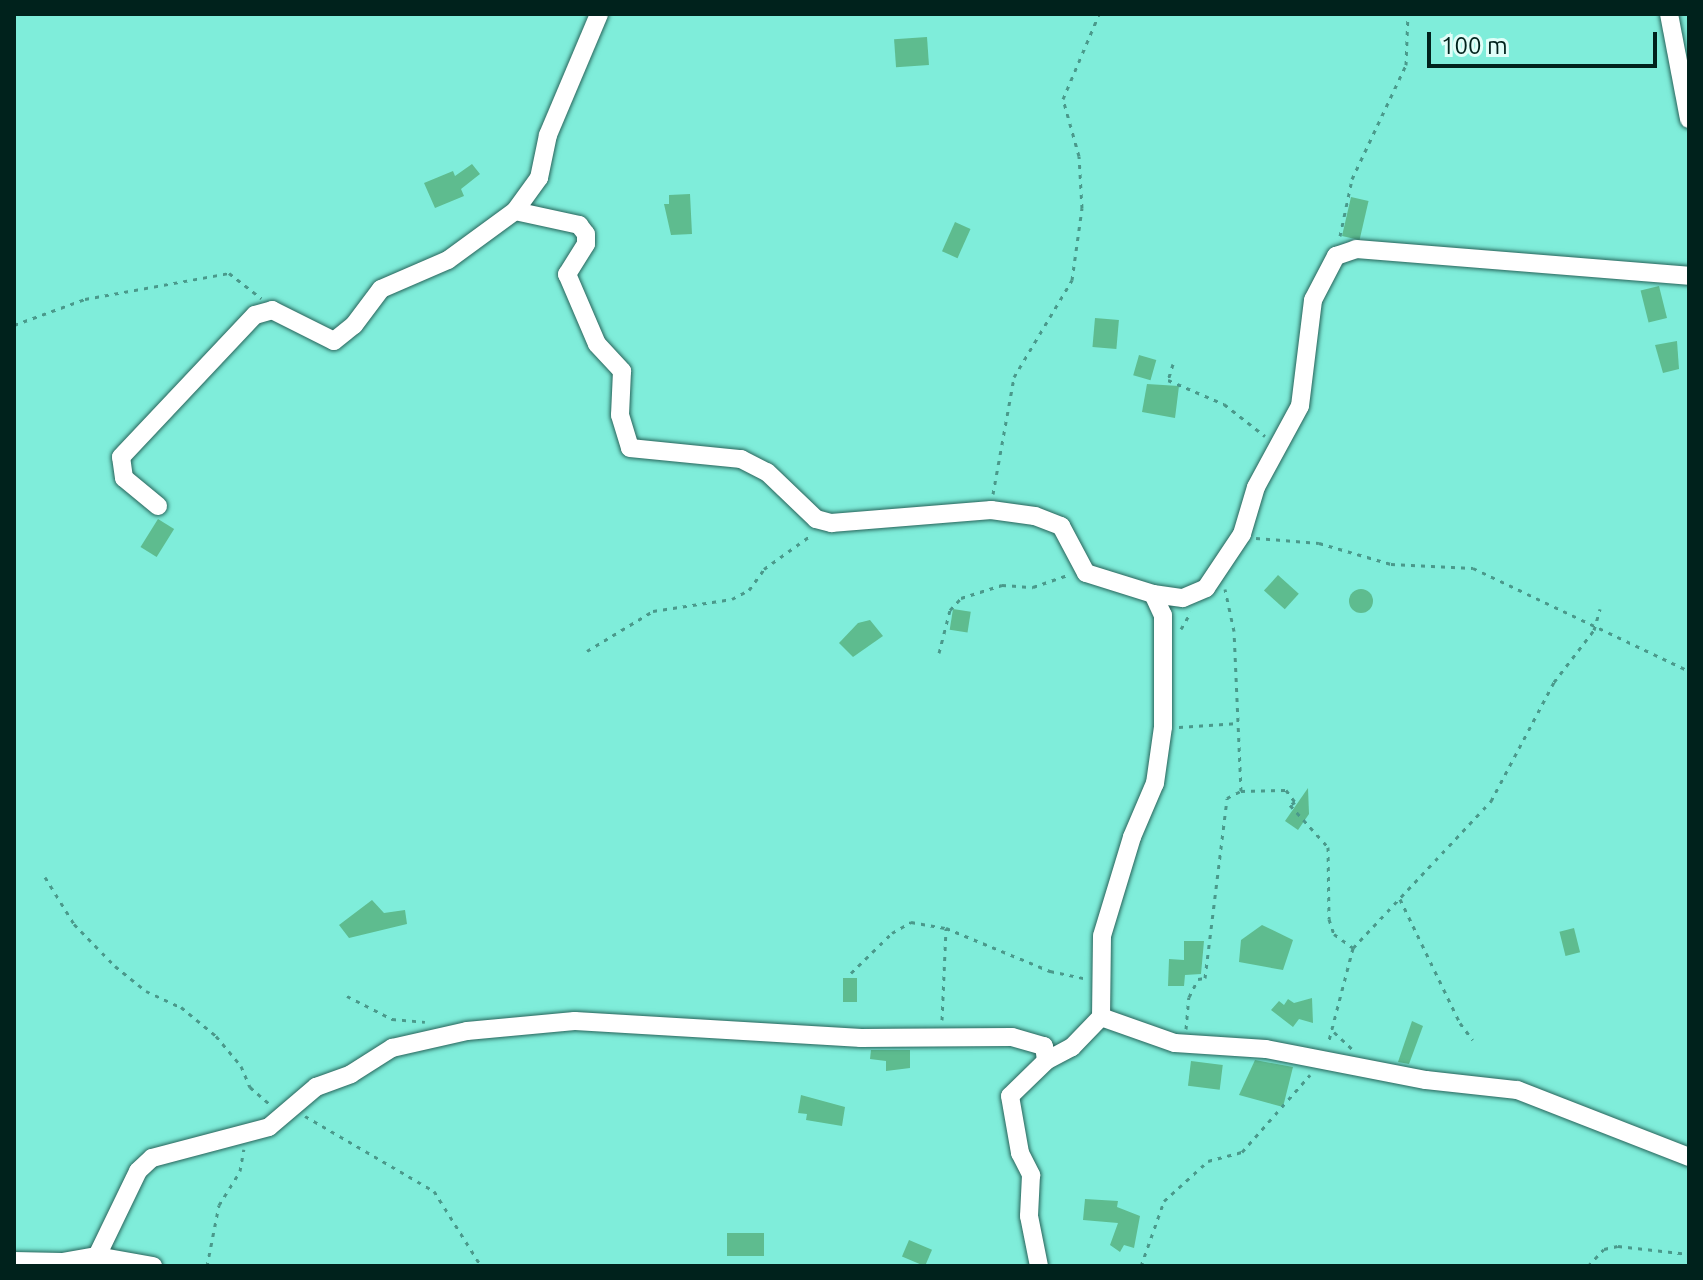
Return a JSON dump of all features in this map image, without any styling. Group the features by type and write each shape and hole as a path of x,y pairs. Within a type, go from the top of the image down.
{"street":[{"path":"158,506 124,478 121,457 255,315 272,310 334,341 354,325 381,289 448,260 515,211 539,178 548,135 599,14"},
{"path":"1669,14 1689,119"},
{"path":"515,211 579,225 586,234 586,244 567,274 597,344 622,371 620,415 630,448 741,459 767,472 816,519 831,523 991,510 1061,526 1086,573 1153,594 1183,598 1206,588 1220,572 1242,534 1256,487 1300,406 1313,300 1336,256 1356,249 1689,276"},
{"path":"1039,1266 1029,1216 1031,1175 1020,1153 1010,1096 1046,1061 1072,1047 1101,1017 1099,981 1102,936 1132,837 1155,783 1163,727 1166,654 1163,615 1153,594"},
{"path":"1101,1017 1188,1044 1266,1049 1319,1062 1517,1090 1689,1157"},
{"path":"97,1256 145,1163 269,1127 316,1087 351,1074 392,1048 467,1031 575,1021 942,1038 1012,1037 1044,1046 1046,1061"},
{"path":"14,1261 62,1264 97,1256 153,1266"}],"path":[{"path":"991,510 1014,377 1072,280 1082,208 1079,156 1063,99 1099,14"},
{"path":"1336,256 1352,179 1406,65 1408,14"},
{"path":"14,325 85,299 229,273 272,310"},
{"path":"1173,364 1168,380 1224,404 1277,446"},
{"path":"587,651 653,611 732,599 749,590 788,549 831,523"},
{"path":"1242,534 1319,543 1391,564 1473,568 1594,630 1689,671"},
{"path":"1220,572 1234,631 1241,791"},
{"path":"939,653 950,610 961,598 1002,585 1033,587 1086,573"},
{"path":"1166,654 1206,588"},
{"path":"1133,1266 1142,1263 1164,1201 1208,1161 1242,1152 1297,1094 1319,1062 1334,1032 1332,1013 1353,948 1491,801 1554,682 1594,630 1600,609"},
{"path":"1163,727 1239,723"},
{"path":"1188,1044 1185,1009 1198,979 1205,978 1227,798 1241,791 1286,790 1295,802 1290,805 1321,835 1329,859 1329,919 1334,934 1353,948"},
{"path":"45,877 74,924 115,966 146,991 181,1007 216,1036 264,1101 291,1110 426,1185 481,1266"},
{"path":"1400,899 1460,1023 1473,1040"},
{"path":"851,973 901,925 946,928 1050,971 1099,981"},
{"path":"942,1038 946,928"},
{"path":"347,996 392,1019 439,1021"},
{"path":"207,1266 219,1205 240,1171 245,1133"},
{"path":"1588,1266 1604,1249 1618,1246 1689,1254"}],"building":[{"path":"927,37 929,65 896,67 894,39"},
{"path":"472,164 480,174 461,189 464,196 435,208 424,183 453,171 455,176"},
{"path":"690,194 692,234 671,235 664,204 669,204 669,195"},
{"path":"1351,197 1369,201 1360,240 1342,236"},
{"path":"955,222 971,229 958,258 942,251"},
{"path":"1659,286 1667,318 1649,323 1641,291"},
{"path":"1095,318 1119,320 1116,349 1092,347"},
{"path":"1677,341 1679,369 1663,373 1655,345"},
{"path":"1139,355 1156,360 1151,380 1133,375"},
{"path":"1147,384 1179,386 1175,418 1142,412"},
{"path":"158,519 174,529 157,557 141,547"},
{"path":"1278,575 1299,594 1285,609 1264,591"},
{"path":"1361,589 1369,593 1373,601 1369,609 1361,613 1353,609 1349,601 1353,593"},
{"path":"953,609 971,612 967,633 950,630"},
{"path":"870,620 883,636 853,657 839,643 858,623"},
{"path":"1308,788 1309,814 1298,830 1285,821"},
{"path":"372,900 384,913 405,910 407,924 349,938 339,925"},
{"path":"1262,925 1293,940 1283,970 1239,962 1241,940"},
{"path":"1574,928 1580,952 1565,956 1559,932"},
{"path":"1184,941 1204,941 1201,974 1185,975 1184,986 1168,986 1169,959 1184,960"},
{"path":"843,978 857,978 857,1002 843,1002"},
{"path":"1312,998 1313,1023 1299,1019 1293,1027 1271,1010 1279,1001 1284,1005 1288,999 1294,1003"},
{"path":"1412,1021 1423,1026 1409,1064 1398,1062"},
{"path":"871,1050 910,1050 910,1068 886,1071 886,1061 870,1059"},
{"path":"1255,1060 1293,1067 1283,1107 1239,1095"},
{"path":"1191,1061 1223,1065 1220,1090 1188,1086"},
{"path":"801,1095 845,1107 842,1126 806,1120 807,1114 798,1113"},
{"path":"1085,1199 1118,1201 1117,1207 1140,1216 1134,1248 1124,1245 1120,1252 1110,1245 1118,1223 1083,1220"},
{"path":"727,1233 764,1233 764,1256 727,1256"},
{"path":"909,1240 932,1250 925,1266 902,1257"}]}
